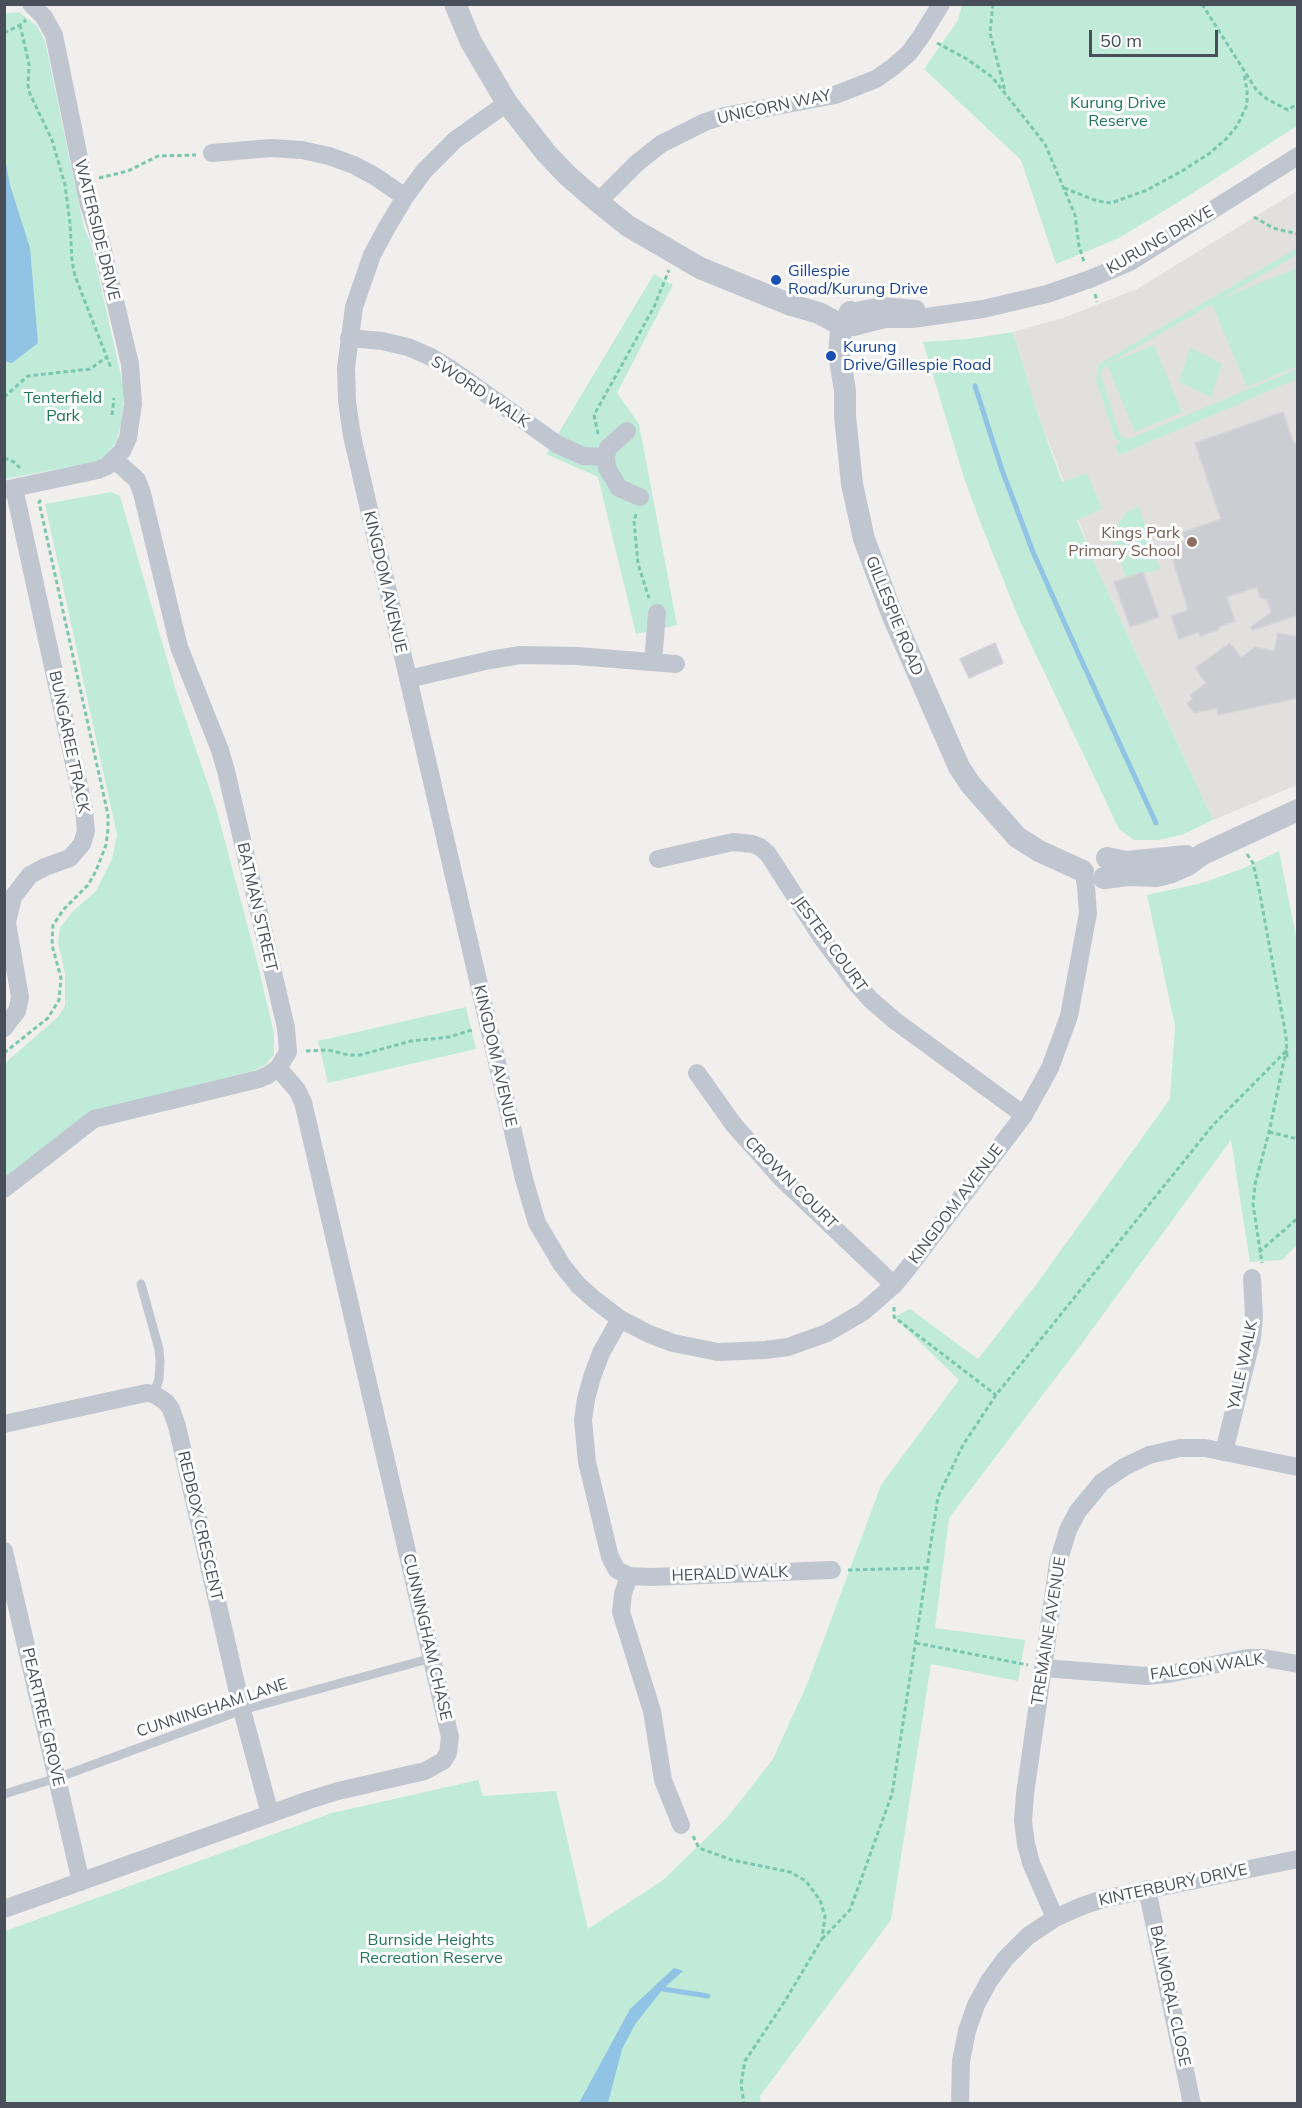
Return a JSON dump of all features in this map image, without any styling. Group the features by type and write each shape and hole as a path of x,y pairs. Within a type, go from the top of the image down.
{"street":[{"path":"454,4 471,42 507,103 546,153 598,202 628,226 700,268 791,305 849,321"},
{"name":"UNICORN WAY","path":"598,202 637,163 661,144 686,131 724,116 835,95 876,79 909,53 941,4"},
{"name":"WATERSIDE DRIVE","path":"34,7 49,24 54,35 84,182 101,242 133,385 128,438 115,460"},
{"name":"KINGDOM AVENUE","path":"507,103 455,140 424,171 405,197 372,255 354,307 346,368 347,400 352,436 524,1179 537,1223 548,1244 578,1284 620,1319 649,1334 692,1348 718,1352 765,1350 807,1341 848,1322 863,1312 894,1285 1024,1114 1050,1068 1066,1027 1088,914 1094,869"},
{"path":"213,153 271,148 302,150 329,156 369,173 405,197"},
{"name":"KURUNG DRIVE","path":"849,321 895,306 942,313 983,309 1015,302 1090,279 1130,262 1298,156"},
{"name":"GILLESPIE ROAD","path":"849,321 839,354 845,391 845,416 852,484 864,539 874,572 959,767 984,802 1017,837 1039,851 1094,869 1127,862 1203,854 1298,810"},
{"name":"SWORD WALK","path":"349,338 382,341 408,347 431,357 557,444 583,456 606,457"},
{"path":"627,431 608,448 607,468 619,488 640,498"},
{"path":"9,489 98,470 115,460"},
{"name":"BATMAN STREET","path":"115,460 137,480 142,493 179,647 226,771 286,1028 288,1052"},
{"name":"BUNGAREE TRACK","path":"4,1028 17,1011 20,997 7,923 13,897 30,875 70,858 82,844 86,831 84,809 9,489"},
{"path":"653,662 657,613"},
{"path":"408,679 520,655 577,656 676,664"},
{"name":"JESTER COURT","path":"658,859 733,842 752,844 760,848 768,854 822,938 871,1000 894,1020 1024,1114"},
{"path":"4,1189 94,1119 259,1079 278,1068 288,1052"},
{"name":"CUNNINGHAM CHASE","path":"4,1909 339,1791 425,1771 443,1761 448,1753 450,1737 303,1102 297,1090 278,1068"},
{"name":"CROWN COURT","path":"697,1073 734,1125 775,1171 894,1285"},
{"name":"YALE WALK","path":"1224,1452 1252,1338 1258,1274"},
{"path":"620,1319 601,1353 586,1399 583,1420 587,1462 609,1557 617,1570 629,1576 623,1594 621,1612 652,1711 663,1780 681,1825"},
{"path":"4,1424 133,1394 154,1394"},
{"name":"REDBOX CRESCENT","path":"154,1394 166,1402 177,1426 242,1710 270,1814"},
{"name":"TREMAINE AVENUE","path":"1055,1918 1031,1863 1026,1844 1023,1821 1024,1794 1062,1548 1078,1511 1102,1482 1115,1472 1149,1455 1186,1448 1205,1448 1298,1467"},
{"name":"PEARTREE GROVE","path":"4,1551 81,1882"},
{"name":"HERALD WALK","path":"629,1576 832,1570"},
{"name":"FALCON WALK","path":"1044,1668 1146,1676 1168,1674 1247,1658 1264,1658 1298,1664"},
{"name":"KINTERBURY DRIVE","path":"960,2103 961,2061 967,2031 985,1989 1005,1959 1028,1936 1055,1918 1103,1899 1298,1860"},
{"name":"BALMORAL CLOSE","path":"1147,1889 1192,2103"}],"lane":[{"path":"141,1284 159,1349 160,1371 154,1394"},
{"name":"CUNNINGHAM LANE","path":"4,1794 57,1778 242,1710 432,1658"}],"path":[{"path":"993,4 990,33 1005,92"},
{"path":"1202,4 1257,91 1288,110 1298,103"},
{"path":"4,33 20,25 34,7"},
{"path":"20,25 29,64 30,94 51,140 64,185 75,276 113,373"},
{"path":"922,35 974,64 992,77 1045,144 1075,215 1079,246 1097,302"},
{"path":"1064,188 1097,201 1111,203 1147,190 1182,171 1209,153 1237,126 1247,105 1244,73"},
{"path":"64,185 120,174 158,156 213,153"},
{"path":"1254,217 1273,228 1298,234"},
{"path":"606,457 594,415 654,307 675,254"},
{"path":"4,397 28,376 90,369 108,356"},
{"path":"111,421 115,388"},
{"path":"640,498 634,521 638,564 645,589 657,613"},
{"path":"1239,838 1253,862 1287,1036 1287,1056 1286,1051"},
{"path":"288,1052 320,1049 360,1055 411,1041 449,1037 488,1025"},
{"path":"1258,1274 1259,1252 1253,1204 1255,1184 1269,1132 1286,1051"},
{"path":"744,2103 741,2084 745,2061 785,2001 822,1939 850,1910 892,1794 938,1497 963,1445 996,1395 1213,1125 1286,1051"},
{"path":"1269,1132 1298,1140"},
{"path":"1259,1252 1298,1218"},
{"path":"894,1285 894,1317 996,1395"},
{"path":"832,1570 926,1568"},
{"path":"915,1643 1044,1668"},
{"path":"681,1825 691,1832 699,1848 732,1860 790,1872 806,1881 820,1900 825,1916 822,1939"}],"shaded area":[{"name":"Kings Park Primary School","path":"1297,191 1297,785 1213,820 1095,564 1038,414 1013,332 1063,318 1137,289"}],"green space":[{"name":"Kurung Drive Reserve","path":"962,5 1297,5 1297,126 1119,238 1056,264 1021,160 924,69 958,20"},
{"name":"Tenterfield Park","path":"19,12 37,26 45,41 84,228 91,243 124,389 122,421 116,442 105,456 96,462 5,479 4,13"},
{"path":"1297,248 1297,255 1220,299 1297,268 1297,366 1247,387 1212,304 1108,364 1154,345 1182,412 1135,432 1107,365 1102,370 1101,376 1120,435 1129,439 1297,369 1297,379 1119,455 1115,446 1121,443 1115,438 1096,380 1099,364"},
{"path":"654,274 673,285 617,393 639,424 677,625 636,634 598,477 546,454"},
{"path":"1013,332 1062,482 1087,473 1102,509 1077,520 1213,820 1184,834 1159,840 1134,840 1119,829 1019,619 964,478 923,342 968,339"},
{"path":"1190,348 1222,364 1211,397 1179,382"},
{"path":"111,492 120,496 177,694 217,811 258,965 274,1034 274,1055 265,1065 253,1071 97,1110 5,1180 5,1063 58,1017 65,1006 65,973 58,943 60,928 72,912 96,891 112,859 117,835 45,504"},
{"path":"1139,507 1160,569 1126,578 1111,534 1127,511"},
{"name":"Burnside Heights Recreation Reserve","path":"1279,851 1298,946 1297,1245 1282,1260 1250,1262 1231,1140 1080,1346 949,1518 935,1628 1025,1640 1018,1681 931,1664 891,1920 760,2096 761,2103 5,2104 5,1931 332,1813 478,1780 483,1796 556,1791 588,1929 663,1880 727,1818 773,1759 808,1682 881,1485 959,1380 894,1317 910,1309 978,1359 1038,1282 1170,1099 1175,1026 1147,895 1202,883 1244,868"},
{"path":"466,1007 476,1049 328,1083 318,1041"}],"water":[{"path":"4,154 10,185 30,248 38,343 12,363 4,361"},
{"path":"674,1968 683,1971 663,1989 636,2023 622,2049 608,2103 579,2103 630,2009"}],"building":[{"path":"1283,412 1294,444 1298,442 1298,615 1253,630 1251,627 1273,611 1271,612 1267,600 1260,597 1257,587 1227,597 1235,621 1200,636 1199,632 1179,639 1171,616 1188,610 1169,546 1186,541 1183,532 1221,519 1195,443"},
{"path":"1143,572 1159,617 1130,627 1114,582"},
{"path":"1278,633 1298,637 1298,698 1218,715 1217,708 1194,713 1187,703 1193,699 1190,695 1206,683 1195,668 1230,643 1241,658 1255,647 1274,651"},
{"path":"995,643 1003,663 969,678 960,659"}],"waterway":[{"path":"975,386 1002,470 1033,552 1156,823"},
{"path":"663,1989 708,1996"}],"place":[{"name":"Gillespie Road/Kurung Drive","path":"776,280"},
{"name":"Kurung Drive/Gillespie Road","path":"831,356"},
{"name":"Kings Park Primary School","path":"1192,542"}]}
